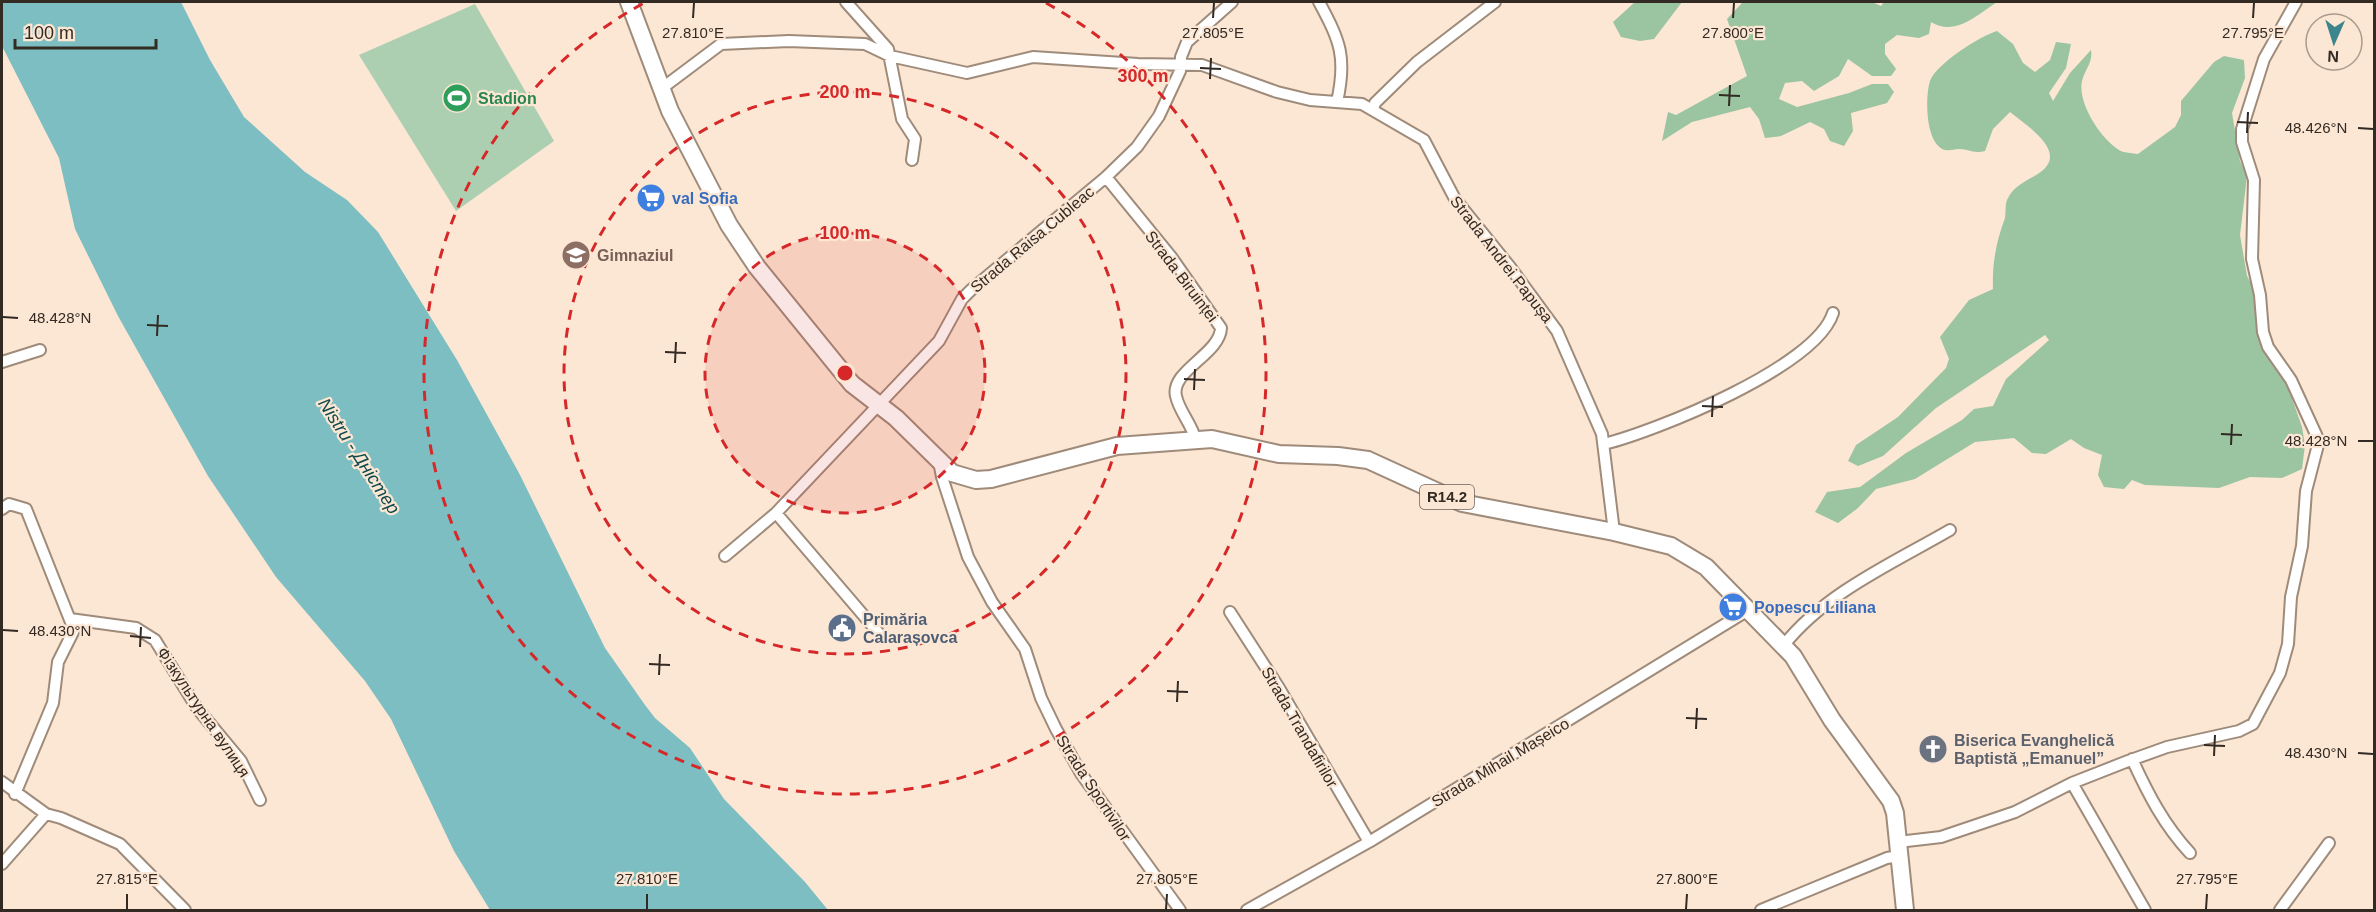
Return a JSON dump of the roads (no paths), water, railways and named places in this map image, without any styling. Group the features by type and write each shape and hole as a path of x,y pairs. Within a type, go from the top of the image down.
{"main road":[{"name":"R14.2","path":"629,2 661,89 743,248 841,373 896,418 952,473 976,480 1117,446 1195,438 1227,441 1279,454 1338,456 1368,460 1462,503 1614,532 1671,546 1706,567 1794,656 1832,720 1891,801 1899,849 1905,910"}],"street":[{"path":"846,2 888,50 902,119 915,139 912,160"},
{"name":"Strada Raisa Cubleac","path":"725,556 776,513 939,341 962,299 1106,177 1137,147 1159,116 1181,64 1187,42 1232,2"},
{"path":"1319,2 1341,47 1343,75 1337,102"},
{"path":"1373,109 1375,103 1417,62 1495,2"},
{"path":"1761,910 1887,858 1899,849 2015,812 2072,783 2132,759 2167,747 2239,731 2253,724 2286,658 2291,597 2302,546 2306,491 2319,441 2291,380 2268,347 2263,332 2260,295 2252,259 2253,180 2242,142 2242,129 2264,59 2296,2"},
{"name":"Strada Andrei Papușa","path":"661,89 717,47 729,42 789,41 865,44 890,56 967,73 1033,57 1146,65 1208,65 1277,92 1310,100 1351,101 1373,109 1424,140 1455,200 1510,267 1557,331 1599,425 1604,444 1614,532"},
{"name":"Strada Biruinței","path":"1106,177 1172,258 1221,328 1217,343 1177,384 1175,394 1195,438"},
{"path":"1604,444 1636,435 1754,383 1817,337 1827,326 1833,313"},
{"path":"2,362 40,350"},
{"name":"Strada Sportivilor","path":"939,461 968,557 992,602 1025,649 1041,698 1056,729 1082,775 1180,910"},
{"path":"2,509 9,504 26,509 74,630 58,662 53,703 15,794"},
{"path":"776,513 882,637"},
{"path":"1784,645 1797,629 1820,610 1864,580 1950,530"},
{"name":"Strada Mihail Mașeico","path":"1247,910 1369,842 1750,609"},
{"name":"Strada Trandafirilor","path":"1230,612 1279,688 1369,842"},
{"name":"Фізкультурна вулиця","path":"70,619 136,628 154,640 197,708 241,761 260,800"},
{"path":"2132,759 2156,810 2175,837 2190,853"},
{"path":"2,782 15,794 46,814 61,818 120,844 185,910"},
{"path":"2072,783 2145,910"},
{"path":"2,864 46,814"},
{"path":"2280,910 2329,843"}],"water":[{"name":"Nistru - Дністер","path":"2,2 181,2 210,60 244,117 305,172 347,200 378,232 457,360 520,475 605,648 645,705 655,718 690,748 724,799 805,882 828,910 490,910 454,851 391,719 365,681 276,577 208,476 118,316 75,229 59,158 2,46"}],"place":[{"name":"Stadion","path":"457,98"},
{"name":"val Sofia","path":"651,198"},
{"name":"Gimnaziul","path":"576,255"},
{"name":"Popescu Liliana","path":"1733,607"},
{"name":"Primăria Calarașovca","path":"842,628"},
{"name":"Biserica Evanghelică Baptistă „Emanuel”","path":"1933,749"}]}
